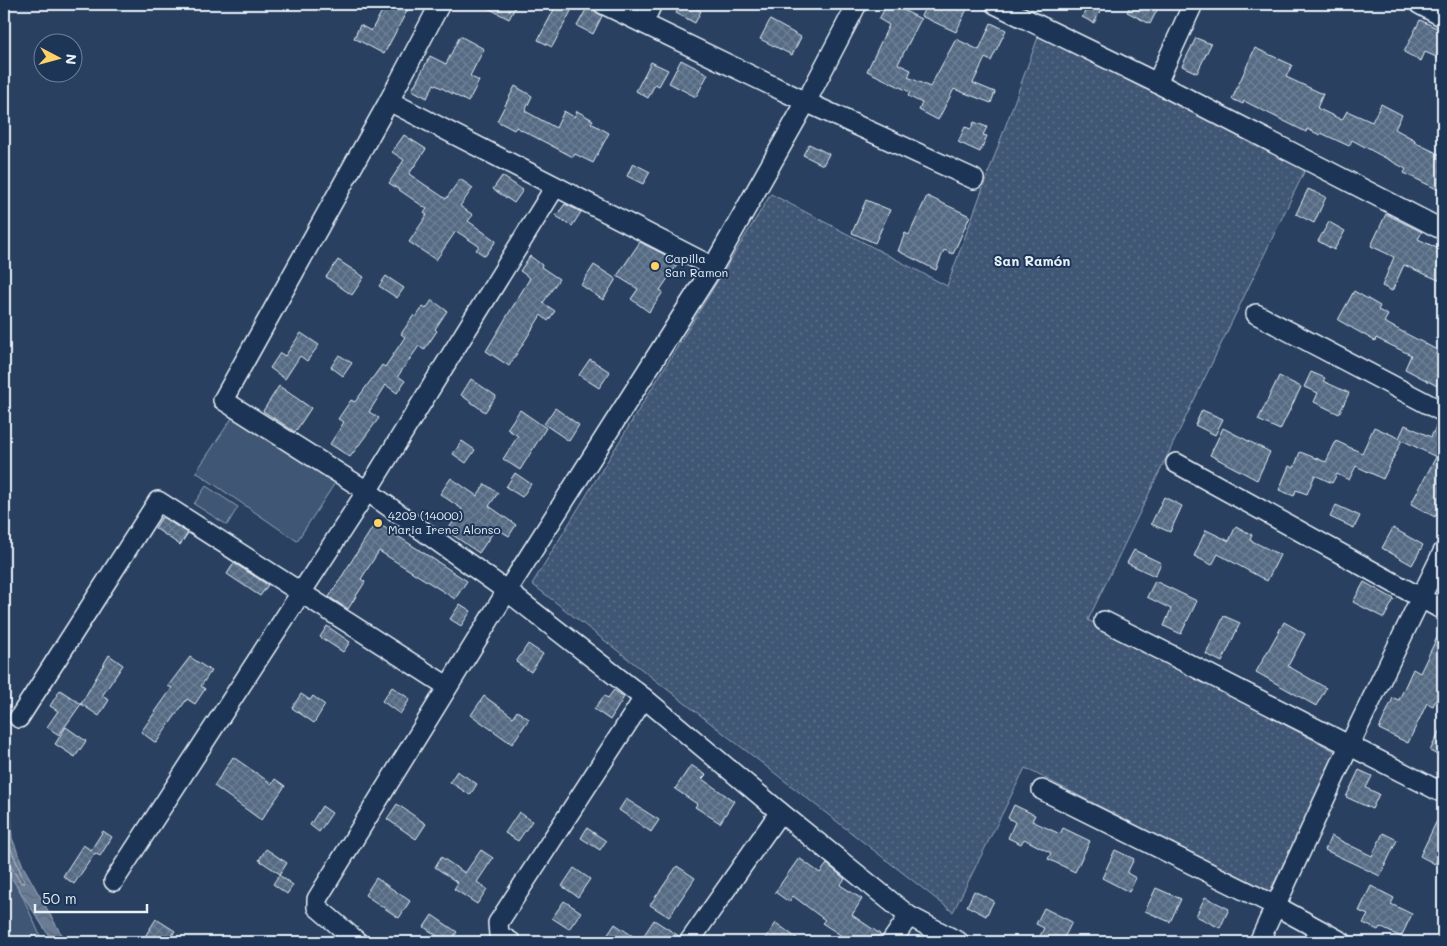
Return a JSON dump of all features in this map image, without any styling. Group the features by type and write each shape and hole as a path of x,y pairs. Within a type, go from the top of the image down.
{"street":[{"path":"440,4 389,101 223,400 367,491 507,591 644,698 780,812 909,916 959,942"},
{"path":"603,4 806,102 974,179"},
{"path":"643,23 652,4"},
{"path":"358,942 317,907 317,899 507,591 712,267 806,102 857,4"},
{"path":"995,4 1157,83 1443,230"},
{"path":"1157,83 1194,4"},
{"path":"1419,4 1443,17"},
{"path":"389,101 712,267"},
{"path":"114,882 367,491 555,187"},
{"path":"1256,314 1443,412"},
{"path":"1176,463 1421,600 1443,610"},
{"path":"19,718 158,501 448,686"},
{"path":"1258,942 1349,746 1443,552"},
{"path":"1104,621 1443,794"},
{"path":"511,942 499,935 498,923 644,698"},
{"path":"1042,790 1276,906 1342,942"},
{"path":"689,942 780,812"},
{"path":"891,942 909,916"}],"shaded area":[{"path":"1041,29 1307,166 1088,620 1338,753 1269,893 1025,768 953,912 532,584 771,194 947,286"},
{"path":"234,415 335,483 297,541 196,472"},
{"path":"206,486 238,507 227,525 194,504"},
{"path":"4,855 43,942 4,942"}],"water":[{"path":"4,769 10,801 12,838 23,866 38,893 60,932 70,942 53,942 9,874 4,861"}],"building":[{"path":"386,4 397,4 408,9 384,54 354,38 360,25 371,31"},
{"path":"480,4 517,4 509,19"},
{"path":"557,4 571,11 552,47 538,40"},
{"path":"681,4 687,4 701,11 695,23 676,13"},
{"path":"927,4 956,4 967,9 956,32 921,16"},
{"path":"1089,4 1104,4 1094,23 1082,17"},
{"path":"1131,4 1160,4 1150,24 1127,12"},
{"path":"887,5 893,8 895,6 921,19 898,64 911,70 908,77 930,87 956,39 979,50 991,23 1006,30 991,61 985,58 973,83 995,92 991,103 954,89 938,120 919,110 922,103 908,96 910,92 867,71 889,25 879,19"},
{"path":"588,6 602,16 593,34 577,26"},
{"path":"770,20 801,37 792,55 760,39"},
{"path":"1420,20 1443,31 1443,60 1425,52 1421,61 1404,52"},
{"path":"460,36 484,49 470,76 479,81 468,102 434,84 427,98 412,90 430,56 446,64"},
{"path":"1196,38 1211,44 1197,73 1182,66"},
{"path":"1255,48 1292,65 1286,77 1323,94 1317,108 1342,120 1347,111 1372,122 1381,104 1402,115 1395,129 1415,140 1414,142 1443,156 1443,192 1404,173 1406,169 1352,140 1349,146 1321,133 1320,135 1307,129 1306,132 1244,101 1243,104 1232,99"},
{"path":"681,60 708,74 696,97 669,83"},
{"path":"651,62 668,70 659,86 655,84 648,98 636,91"},
{"path":"515,86 532,96 525,111 556,128 564,111 574,117 577,111 593,120 591,123 609,133 593,163 575,154 573,157 516,127 514,130 497,121"},
{"path":"974,122 987,127 983,135 987,136 980,152 958,142 965,127 971,129"},
{"path":"404,135 426,149 409,174 446,199 460,179 473,188 460,206 473,215 468,221 496,241 485,256 476,250 479,246 456,231 436,260 409,242 427,215 424,213 427,209 389,183 404,160 392,152"},
{"path":"809,144 829,154 823,165 803,155"},
{"path":"633,163 650,172 643,184 627,176"},
{"path":"502,176 523,190 514,203 493,189"},
{"path":"1308,189 1326,197 1314,223 1296,214"},
{"path":"927,196 970,216 953,254 944,250 936,270 898,251 905,233 909,235"},
{"path":"866,200 890,210 875,243 852,233"},
{"path":"565,204 581,212 572,226 556,216"},
{"path":"1386,214 1422,232 1418,239 1443,251 1443,282 1404,265 1392,291 1382,286 1394,257 1371,246"},
{"path":"1329,222 1345,231 1334,250 1318,241"},
{"path":"640,242 679,262 660,290 663,292 649,312 631,299 638,289 617,276"},
{"path":"530,256 542,265 541,267 559,279 543,303 555,311 548,321 541,315 509,366 486,351 530,278 520,271"},
{"path":"338,260 364,277 352,295 326,277"},
{"path":"594,265 616,279 603,300 581,285"},
{"path":"386,276 404,288 397,298 379,286"},
{"path":"1354,291 1380,306 1378,310 1388,315 1384,322 1437,350 1436,354 1443,357 1443,378 1439,387 1405,369 1411,355 1376,338 1375,341 1338,320"},
{"path":"432,300 447,311 435,329 437,331 424,350 419,346 398,376 405,381 397,393 386,385 369,412 379,418 350,457 330,444 344,422 338,419 351,400 355,402 382,365 385,367 405,337 401,334 414,315 416,317 423,307 426,309"},
{"path":"301,333 319,345 307,361 300,356 285,379 270,368 280,353 285,356"},
{"path":"339,355 352,363 343,376 331,367"},
{"path":"590,359 610,372 599,388 579,375"},
{"path":"1311,372 1325,378 1323,381 1349,393 1339,414 1314,402 1318,393 1304,387"},
{"path":"1279,376 1301,387 1280,430 1258,420"},
{"path":"471,379 496,396 485,412 461,395"},
{"path":"279,386 311,408 295,432 263,411"},
{"path":"555,408 579,425 569,441 544,424"},
{"path":"520,410 546,428 520,470 503,459 518,436 507,429"},
{"path":"1202,410 1223,419 1215,435 1195,425"},
{"path":"1438,422 1443,423 1443,502 1435,517 1411,504 1436,457 1402,440 1383,479 1356,466 1349,480 1337,474 1332,483 1315,475 1307,494 1296,490 1294,496 1279,490 1289,466 1294,468 1300,452 1326,462 1336,441 1362,453 1374,427 1399,438 1405,425 1431,437"},
{"path":"1223,428 1270,452 1257,480 1210,455"},
{"path":"462,441 475,450 466,463 453,454"},
{"path":"515,473 531,484 522,497 506,487"},
{"path":"451,478 477,496 485,484 498,493 489,506 516,525 509,536 496,528 479,553 447,531 462,509 440,494"},
{"path":"1164,497 1182,506 1170,532 1151,524"},
{"path":"1336,505 1360,516 1354,528 1330,517"},
{"path":"162,517 188,533 180,545 155,528"},
{"path":"376,522 467,581 455,599 379,551 361,579 365,582 348,609 329,597"},
{"path":"1236,526 1252,535 1250,540 1280,555 1267,581 1218,554 1212,565 1194,556 1206,530 1229,541"},
{"path":"1393,528 1423,545 1412,565 1382,548"},
{"path":"1134,550 1161,563 1155,576 1127,563"},
{"path":"234,563 268,585 260,596 227,574"},
{"path":"1155,581 1197,601 1181,634 1164,626 1171,609 1147,597"},
{"path":"1364,582 1394,599 1384,618 1353,602"},
{"path":"460,604 471,611 461,626 450,619"},
{"path":"1224,616 1240,623 1222,662 1206,654"},
{"path":"1284,622 1305,634 1288,666 1326,688 1316,706 1256,672"},
{"path":"1443,625 1443,685 1433,706 1427,703 1408,743 1379,729 1393,698 1399,700 1413,669 1420,673"},
{"path":"327,626 350,642 343,652 320,637"},
{"path":"528,644 543,654 531,672 516,662"},
{"path":"109,655 123,665 102,696 109,700 99,716 81,704"},
{"path":"190,657 211,671 201,686 205,689 195,704 187,699 156,743 141,732 172,688 168,686"},
{"path":"392,687 410,699 400,714 382,701"},
{"path":"60,690 81,704 59,735 47,727 58,711 50,706"},
{"path":"614,690 624,697 610,720 594,709 604,696 608,698"},
{"path":"301,694 310,700 313,696 325,705 314,723 292,708"},
{"path":"484,696 513,717 517,711 529,719 512,744 471,715"},
{"path":"1443,723 1443,758 1430,751"},
{"path":"66,727 86,741 75,757 55,744"},
{"path":"233,757 272,784 275,779 285,786 261,820 214,786"},
{"path":"691,765 706,775 702,779 734,801 720,823 695,807 697,804 675,789"},
{"path":"1359,770 1372,776 1366,788 1379,794 1372,809 1346,797"},
{"path":"457,771 477,784 470,795 450,782"},
{"path":"626,799 659,820 651,832 619,810"},
{"path":"397,804 426,824 416,839 387,819"},
{"path":"1014,805 1035,815 1032,821 1060,834 1063,828 1090,841 1075,872 1048,859 1051,853 1024,839 1021,844 1008,838 1015,822 1008,818"},
{"path":"322,806 332,813 319,832 310,825"},
{"path":"1443,808 1443,847 1435,864 1420,856"},
{"path":"519,812 532,821 518,841 505,833"},
{"path":"587,828 606,841 600,850 581,838"},
{"path":"103,831 112,837 100,856 95,853 74,884 63,876 83,845 91,850"},
{"path":"1383,833 1397,840 1380,876 1325,850 1331,836 1372,856"},
{"path":"266,849 287,863 280,874 259,860"},
{"path":"481,850 493,858 477,882 487,889 477,904 454,889 458,883 435,867 441,857 465,873"},
{"path":"1115,850 1134,859 1127,873 1136,878 1129,892 1102,878"},
{"path":"799,858 820,873 827,864 845,879 840,885 862,899 852,915 880,934 874,942 842,942 845,938 822,923 825,920 793,896 789,902 775,892"},
{"path":"677,866 695,878 669,917 650,905"},
{"path":"574,868 590,879 578,897 562,886"},
{"path":"279,875 293,885 287,894 273,884"},
{"path":"376,878 410,901 399,918 365,895"},
{"path":"1371,886 1394,898 1391,904 1412,914 1401,937 1380,927 1378,930 1363,923 1368,915 1359,911"},
{"path":"1156,888 1181,899 1170,922 1145,911"},
{"path":"974,891 994,901 986,916 967,906"},
{"path":"1205,897 1229,909 1220,928 1196,916"},
{"path":"564,901 581,912 569,929 552,918"},
{"path":"1044,908 1072,922 1062,942 1037,942 1044,928 1036,924"},
{"path":"432,915 457,932 450,942 446,942 424,927"},
{"path":"156,919 175,931 168,942 151,942 144,938"},
{"path":"654,920 679,936 678,942 616,942 607,936 615,924 640,941"},
{"path":"776,923 802,942 763,942"}],"place":[{"name":"Capilla San Ramon","path":"655,266"},
{"name":"4209 (14000) Maria Irene Alonso","path":"378,523"}],"district":[{"name":"San Ramón","path":"1032,261"}]}
